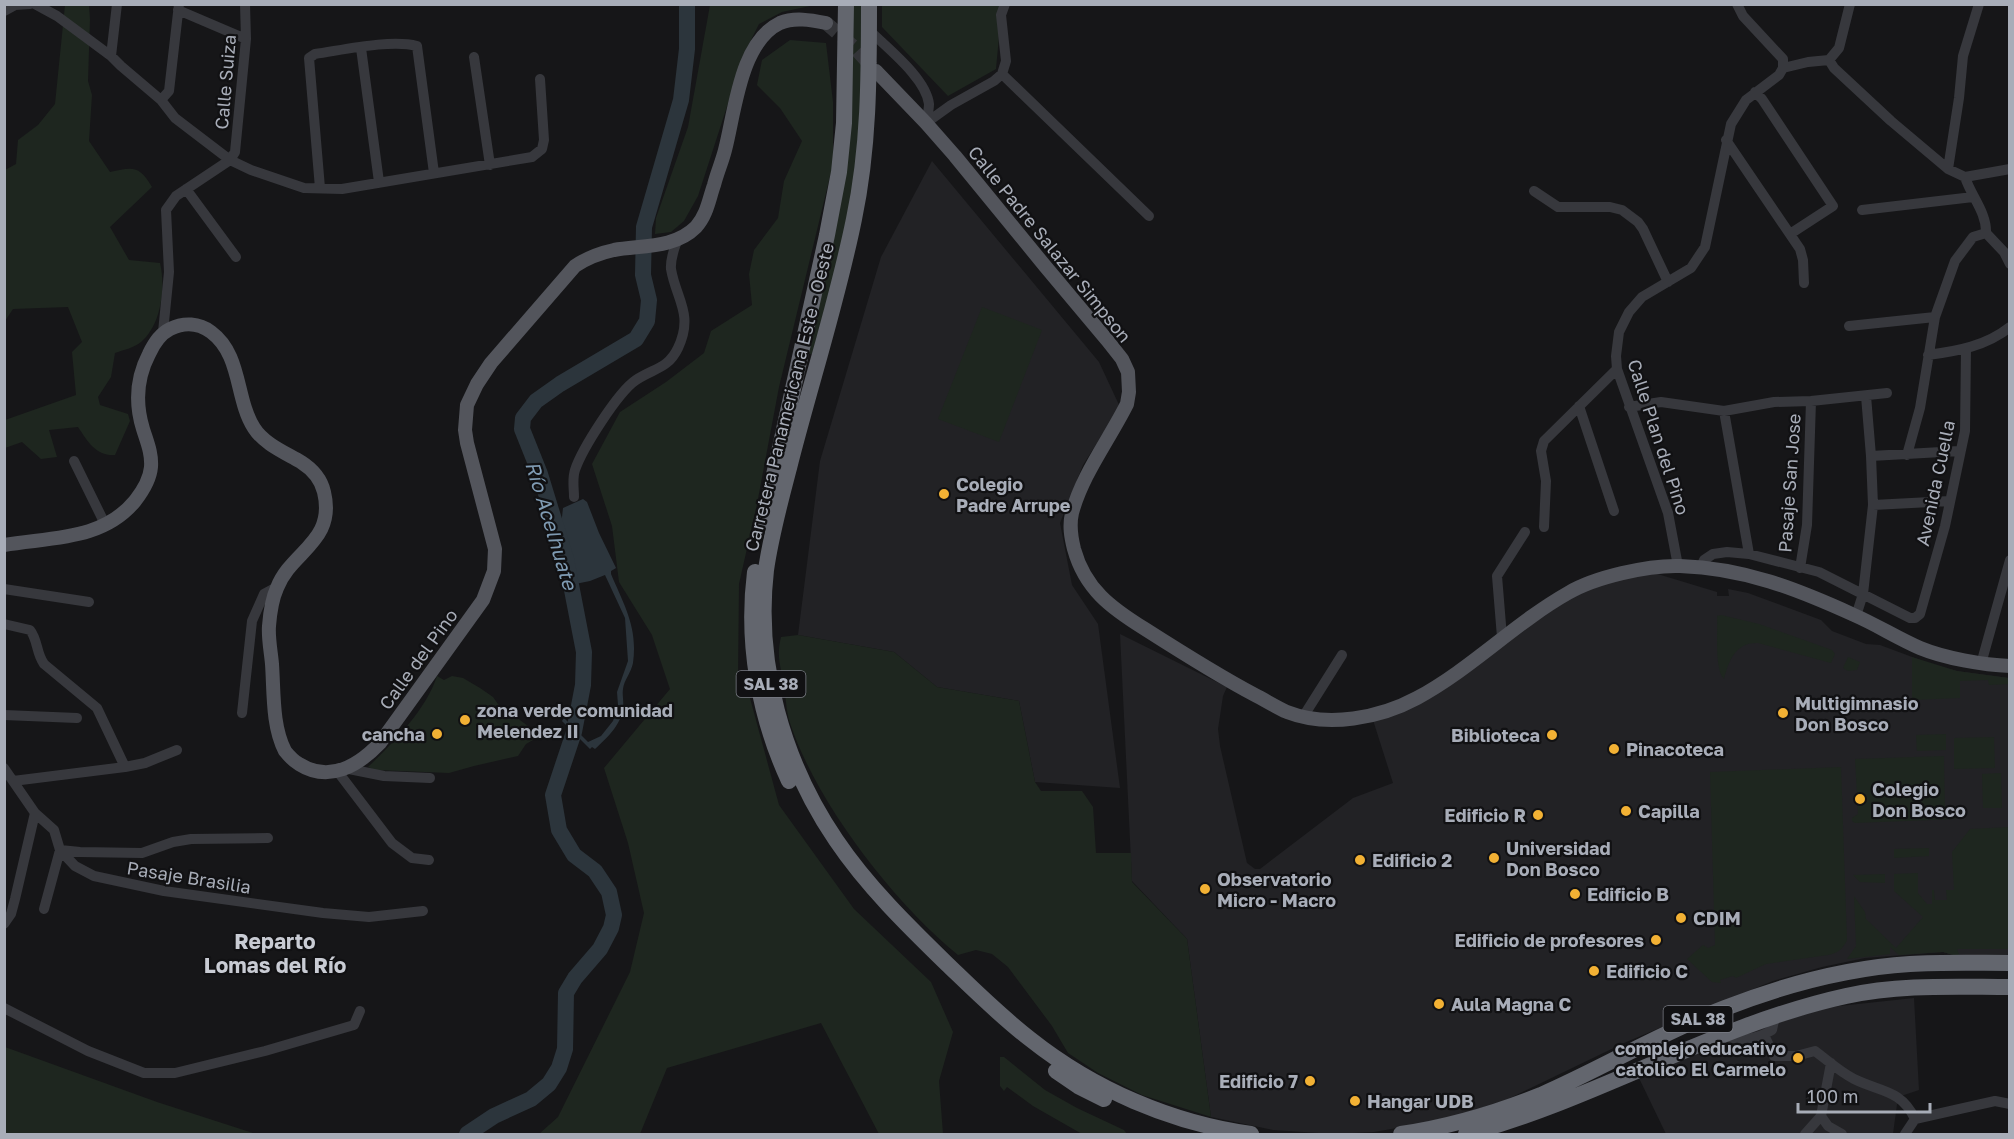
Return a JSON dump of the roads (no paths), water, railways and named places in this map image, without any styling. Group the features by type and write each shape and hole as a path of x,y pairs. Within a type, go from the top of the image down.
{"highway":[{"name":"Carretera Panamericana Este - Oeste","path":"846,4 844,123 839,172 771,487 754,580 752,626 754,650 760,691 771,734 796,795 817,833 836,859 895,927 957,989 1015,1042 1078,1086 1135,1113 1200,1134"},
{"name":"Carretera Panamericana Este - Oeste","path":"869,4 866,142 858,200 843,266 780,502 766,573 766,649 772,689 785,738 801,780 837,843 922,940 1010,1023 1032,1041 1084,1076 1130,1099 1171,1116 1223,1130 1251,1134"},
{"name":"SAL 38","path":"1401,1134 1474,1119 1541,1094 1692,1022 1791,985 1859,970 1909,964 2010,963"},
{"name":"SAL 38","path":"1466,1134 1536,1112 1719,1036 1816,1003 1878,990 1905,987 2010,987"}],"main road":[{"path":"678,238 695,228 706,211 725,152 746,68 757,44 782,22 811,20 826,22"},
{"name":"Calle Padre Salazar Simpson","path":"876,70 926,123 1107,340 1122,359 1128,372 1129,392 1126,404 1085,481 1071,516 1071,538 1079,565 1088,583 1103,599 1131,620 1223,678 1287,712 1303,717 1346,719 1373,714 1401,705 1429,691 1567,593 1620,574 1678,566 1728,570 1764,578 1856,616 1925,650 1981,664 2010,666"},
{"name":"Calle del Pino","path":"343,770 367,757 380,743 483,600 491,583 495,549 465,430 467,405 477,384 491,363 566,274 587,258 614,250 663,245 678,238"},
{"path":"4,545 76,537 105,524 124,512 134,502 150,474 150,451 139,413 137,396 144,363 163,332 178,325 196,325 212,333 220,340 231,357 246,411 255,430 270,443 307,466 315,473 322,486 326,507 322,529 308,549 282,576 277,587 269,627 276,719 286,751 294,761 315,772 328,773 343,770"}],"street":[{"path":"4,11 15,5 30,4"},
{"path":"35,4 57,16 111,56 161,100 175,118 230,160 304,188 342,189 532,157 542,149 544,140 540,79"},
{"path":"111,56 117,4"},
{"name":"Calle Suiza","path":"230,160 235,152 246,39 245,4"},
{"path":"926,123 951,105 1002,75 1006,61 1002,30 1005,4"},
{"path":"1737,4 1743,16 1783,59 1783,68 1830,60 1839,48 1850,4"},
{"path":"1948,169 1963,56 1980,4"},
{"path":"161,100 170,91 179,7 246,39"},
{"path":"869,30 906,66 923,88 929,106 926,123"},
{"path":"320,189 309,58 315,54 406,43 417,46 434,173"},
{"path":"361,48 379,182"},
{"path":"474,57 490,165"},
{"path":"1830,60 1834,68 1948,169 1965,177 2010,169"},
{"name":"Calle Plan del Pino","path":"1678,566 1668,513 1617,369 1619,332 1624,319 1642,297 1691,268 1705,248 1726,140 1739,108 1755,92 1779,75 1783,68"},
{"path":"1002,75 1149,216"},
{"path":"1755,92 1762,99 1833,206 1790,234"},
{"path":"1726,140 1800,249 1804,283"},
{"path":"163,332 169,272 166,210 170,202 186,189 230,160"},
{"path":"1965,177 1987,221 1986,233 2004,252 2010,264"},
{"path":"186,189 236,257"},
{"path":"1534,191 1558,207 1610,207 1622,210 1638,222 1643,229 1668,282"},
{"path":"1862,210 1973,197"},
{"path":"1907,455 1920,408 1935,317 1955,261 1973,237 1986,233"},
{"path":"574,497 574,472 593,434 635,380 670,362 679,346 684,324 684,310 671,268 678,238"},
{"path":"1849,326 1935,317"},
{"path":"1928,355 1966,349 2010,327"},
{"name":"Avenida Cuella","path":"1863,594 1910,618 1915,618 1920,614 1950,501 1966,420 1966,349"},
{"path":"1544,527 1546,481 1540,451 1544,441 1617,369"},
{"path":"1629,407 1662,402 1724,411 1774,402 1811,401 1887,393"},
{"path":"1856,616 1863,594 1872,505 1866,396"},
{"name":"Pasaje San Jose","path":"1800,568 1807,525 1811,401"},
{"path":"1579,406 1614,512"},
{"path":"1724,411 1749,554"},
{"path":"1871,456 1959,451"},
{"path":"74,461 105,524"},
{"path":"1872,505 1950,501"},
{"path":"1502,638 1497,576 1524,532"},
{"path":"1700,569 1704,560 1713,554 1727,552 1749,554 1820,573 1863,594"},
{"path":"1981,664 2010,560"},
{"path":"242,713 252,621 264,594 277,587"},
{"path":"4,589 89,602"},
{"path":"4,624 30,630 38,656 44,664 97,708 125,767"},
{"path":"1303,717 1342,655"},
{"path":"4,715 77,718"},
{"path":"8,775 125,767 145,763 177,750"},
{"path":"343,770 384,776 430,778"},
{"path":"343,770 392,843 412,858 429,860"},
{"name":"Pasaje Brasilia","path":"8,775 35,813 54,830 60,849 75,866 94,876 164,891 323,913 369,916 423,910"},
{"path":"4,924 11,914 35,813"},
{"path":"44,909 60,849 80,852 142,853 191,839 268,838"},
{"path":"4,1008 88,1051 144,1073 176,1073 265,1051 354,1024 360,1011"},
{"path":"1719,1036 1742,1040 1764,1035 1772,1030 1775,1016"},
{"path":"1764,1035 1774,1056 1796,1056 1815,1051 1852,1078 1898,1097 1909,1107 1915,1119"},
{"path":"1805,1134 1821,1116 1831,1063"},
{"path":"1905,1134 1915,1119 1995,1101 2010,1104"},
{"path":"1821,1116 1828,1126 1842,1134"}],"waterway":[{"name":"Río Acelhuate","path":"467,1134 494,1116 531,1099 549,1084 559,1068 565,1049 566,993 575,978 600,949 611,928 614,915 609,892 595,871 574,855 559,830 553,795 574,732 583,685 584,652 566,559 540,474 522,429 523,418 536,401 560,384 636,339 647,321 649,300 643,275 644,227 681,100 687,49 687,4"}],"tunnel":[{"path":"826,23 855,48 872,67"}],"place":[{"name":"Colegio Padre Arrupe","path":"944,494"},
{"name":"Multigimnasio Don Bosco","path":"1783,713"},
{"name":"zona verde comunidad Melendez II","path":"465,720"},
{"name":"cancha","path":"437,734"},
{"name":"Biblioteca","path":"1552,735"},
{"name":"Pinacoteca","path":"1614,749"},
{"name":"Colegio Don Bosco","path":"1860,799"},
{"name":"Capilla","path":"1626,811"},
{"name":"Edificio R","path":"1538,815"},
{"name":"Universidad Don Bosco","path":"1494,858"},
{"name":"Edificio 2","path":"1360,860"},
{"name":"Observatorio Micro - Macro","path":"1205,889"},
{"name":"Edificio B","path":"1575,894"},
{"name":"CDIM","path":"1681,918"},
{"name":"Edificio de profesores","path":"1656,940"},
{"name":"Edificio C","path":"1594,971"},
{"name":"Aula Magna C","path":"1439,1004"},
{"name":"complejo educativo catolico El Carmelo","path":"1798,1058"},
{"name":"Edificio 7","path":"1310,1081"},
{"name":"Hangar UDB","path":"1355,1101"}],"district":[{"name":"Reparto Lomas del Río","path":"275,953"}]}
